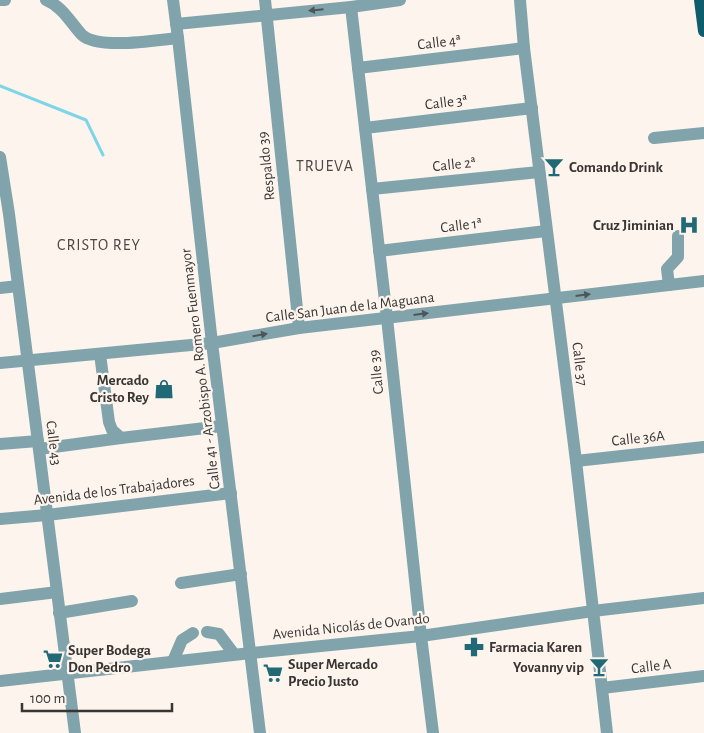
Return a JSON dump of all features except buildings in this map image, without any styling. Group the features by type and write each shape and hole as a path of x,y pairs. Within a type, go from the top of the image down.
{"main road":[{"path":"700,0 704,31"}],"street":[{"path":"0,0 5,0"},
{"path":"46,0 54,3 62,10 84,36 90,40 125,43 178,38"},
{"name":"Calle 41 - Arzobispo A. Romero Fuenmayor","path":"173,0 212,343 260,733"},
{"name":"Respaldo 39","path":"265,0 299,328"},
{"path":"176,24 351,7 400,0"},
{"name":"Calle 37","path":"520,0 524,48 576,461 607,733"},
{"name":"Calle 39","path":"351,7 387,318 420,636 433,733"},
{"name":"Calle 4ª","path":"358,68 524,48"},
{"name":"Calle 3ª","path":"365,128 532,108"},
{"path":"654,138 704,134"},
{"name":"Calle 43","path":"0,157 4,214 18,286 75,733"},
{"name":"Calle 2ª","path":"372,189 539,172"},
{"name":"Calle 1ª","path":"379,251 546,231"},
{"path":"669,285 667,269 678,257 678,236"},
{"name":"Calle San Juan de la Maguana","path":"0,364 212,343 299,328 704,281"},
{"path":"0,288 18,286"},
{"path":"100,354 109,422 112,430 121,438"},
{"path":"0,444 38,445 121,438 222,426"},
{"name":"Calle 36A","path":"576,461 704,447"},
{"name":"Avenida de los Trabajadores","path":"0,519 231,493"},
{"path":"181,583 241,574"},
{"path":"0,599 57,592"},
{"name":"Avenida Nicolás de Ovando","path":"0,681 234,654 420,636 593,610 704,598"},
{"path":"59,613 132,601"},
{"path":"207,632 219,634 234,654"},
{"path":"172,661 182,640 194,633"},
{"name":"Calle A","path":"602,688 704,676"}],"waterway":[{"path":"0,86 86,120 103,155"}],"place":[{"name":"Comando Drink","path":"554,167"},
{"name":"Cruz Jiminian","path":"689,225"},
{"name":"Mercado Cristo Rey","path":"164,389"},
{"name":"Farmacia Karen","path":"474,647"},
{"name":"Super Bodega Don Pedro","path":"53,659"},
{"name":"Yovanny vip","path":"599,667"},
{"name":"Super Mercado Precio Justo","path":"273,673"}],"district":[{"name":"TRUEVA","path":"325,165"},
{"name":"CRISTO REY","path":"99,244"}]}
